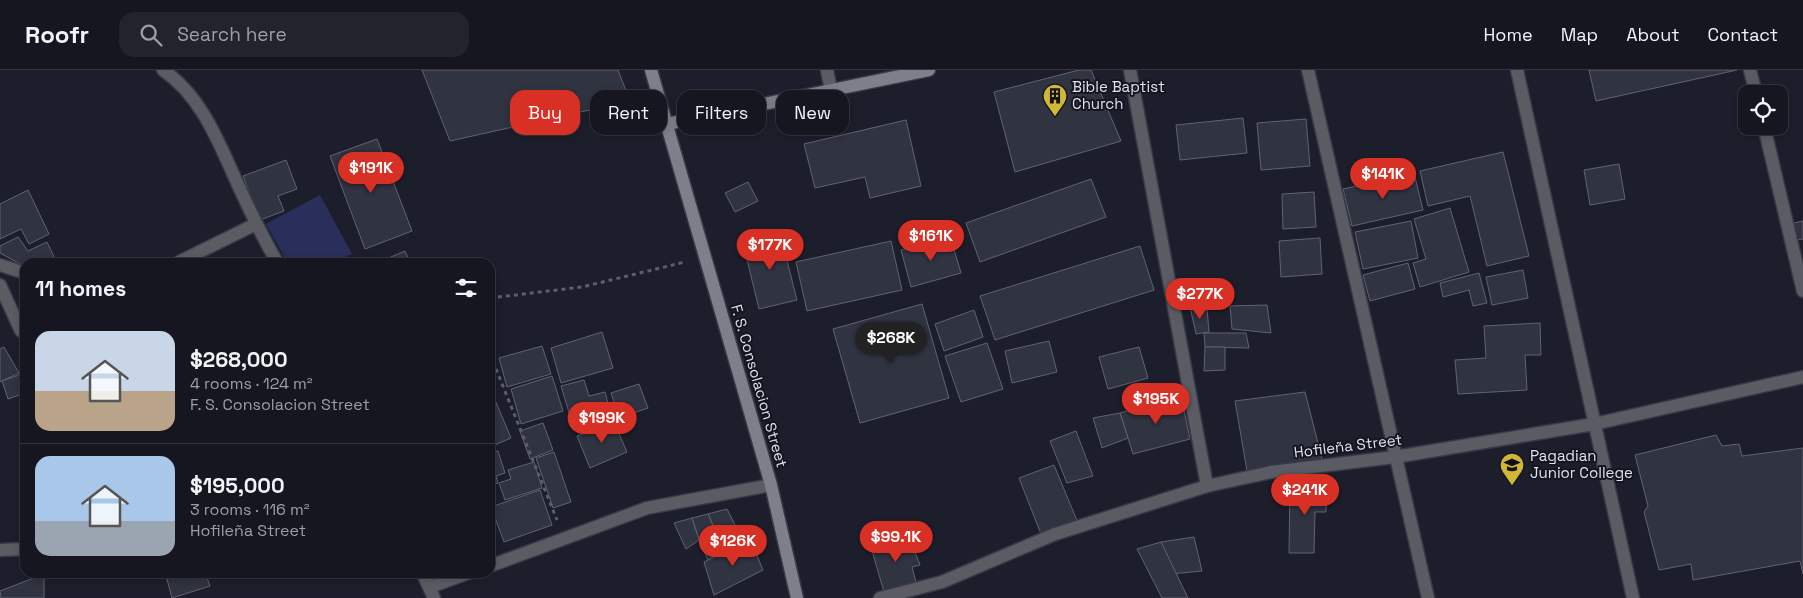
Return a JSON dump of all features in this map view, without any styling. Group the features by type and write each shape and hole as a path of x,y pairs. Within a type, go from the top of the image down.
{"street":[{"path":"164,70 187,91 208,121 256,224 275,258"},
{"name":"F. S. Consolacion Street","path":"651,70 657,90"},
{"path":"827,70 831,90 929,70"},
{"path":"1130,70 1207,486"},
{"path":"1308,70 1428,598"},
{"path":"1517,70 1633,598"},
{"path":"1750,70 1754,85"},
{"path":"667,124 776,101"},
{"name":"F. S. Consolacion Street","path":"667,124 771,485 797,598"},
{"path":"1766,135 1803,291"},
{"path":"187,258 256,224"},
{"path":"0,265 20,271"},
{"path":"0,286 20,329"},
{"name":"Hofileña Street","path":"880,598 942,582 1055,534 1207,486 1271,472 1395,457 1594,424 1803,377"},
{"path":"495,564 646,508 771,485"},
{"path":"0,550 20,549"},
{"path":"425,578 432,593 460,578"}],"path":[{"path":"495,297 534,291 582,287 705,257"},
{"path":"495,366 565,539"}],"shaded area":[{"path":"320,195 352,254 344,258 285,258 266,224"}],"building":[{"path":"422,70 618,70 626,90 590,90 590,110 580,112 580,90 510,90 510,128 450,141"},
{"name":"Bible Baptist Church","path":"1079,70 1091,70 1121,141 1015,172 994,92"},
{"path":"1589,70 1737,70 1596,101"},
{"path":"1243,118 1247,153 1180,160 1176,125"},
{"path":"1306,119 1310,166 1261,170 1257,123"},
{"path":"906,120 921,186 870,198 865,177 815,188 804,144 849,135 849,133"},
{"path":"377,139 412,231 365,249 330,156"},
{"path":"1503,152 1529,256 1487,266 1470,196 1428,206 1420,171"},
{"path":"286,160 297,189 278,196 284,211 260,220 243,176"},
{"path":"1619,164 1625,199 1590,205 1584,170"},
{"path":"1414,173 1423,210 1352,226 1343,189"},
{"path":"1091,179 1106,217 980,262 966,223"},
{"path":"748,182 758,201 735,212 725,193"},
{"path":"28,190 49,234 29,244 21,229 0,239 0,204"},
{"path":"1314,192 1316,227 1283,229 1282,194"},
{"path":"1450,208 1469,272 1420,287 1413,263 1426,259 1414,219"},
{"path":"1411,221 1418,258 1363,269 1355,232"},
{"path":"1803,221 1803,239 1797,240 1794,223"},
{"path":"780,233 797,300 759,309 743,243"},
{"path":"950,236 961,273 911,287 901,250"},
{"path":"18,237 28,251 47,242 55,258 20,258 20,264 0,253 0,246"},
{"path":"1320,238 1322,274 1281,277 1279,241"},
{"path":"891,241 902,290 807,311 796,262"},
{"path":"1140,246 1154,290 995,340 980,296"},
{"path":"405,251 408,258 388,258"},
{"path":"1408,263 1415,289 1370,301 1363,275"},
{"path":"1523,270 1528,298 1492,305 1486,277"},
{"path":"1479,273 1487,303 1473,306 1469,290 1443,297 1440,283"},
{"path":"922,304 949,398 860,423 833,329"},
{"path":"1267,305 1271,333 1232,329 1230,306"},
{"path":"1190,307 1207,308 1209,332 1196,334"},
{"path":"974,310 983,337 944,351 935,324"},
{"path":"1540,323 1541,355 1525,355 1527,390 1458,394 1455,360 1486,358 1484,326"},
{"path":"602,332 613,368 561,383 551,348"},
{"path":"1204,333 1246,333 1249,348 1205,347"},
{"path":"1049,341 1057,372 1012,383 1005,351"},
{"path":"987,343 1003,389 961,402 945,356"},
{"path":"542,346 551,374 507,387 499,358"},
{"path":"4,347 19,373 0,382 0,349"},
{"path":"1139,347 1148,378 1108,389 1099,357"},
{"path":"1205,347 1225,347 1225,370 1204,371"},
{"path":"20,375 20,395 8,399 2,381"},
{"path":"552,376 563,411 521,424 511,389"},
{"path":"584,380 589,396 605,392 612,418 574,429 561,386"},
{"path":"639,384 648,408 619,418 611,393"},
{"path":"1305,392 1322,459 1247,471 1235,401"},
{"path":"1181,396 1190,439 1133,454 1120,413"},
{"path":"495,400 511,438 495,445"},
{"path":"1120,413 1128,438 1102,448 1093,418"},
{"path":"613,420 627,452 590,468 577,436"},
{"path":"543,423 553,450 530,459 520,431"},
{"path":"1076,431 1093,476 1067,483 1050,441"},
{"path":"1716,435 1722,446 1739,444 1742,456 1803,448 1803,574 1800,561 1693,580 1691,564 1659,570 1644,512 1648,506 1635,455"},
{"path":"498,451 505,473 496,476 498,483 495,484 495,452"},
{"path":"554,452 571,502 553,508 536,458"},
{"path":"534,462 542,488 505,500 499,483 511,479 508,470"},
{"path":"1054,465 1078,523 1041,534 1019,478"},
{"path":"1290,486 1327,486 1326,512 1315,512 1314,553 1289,553"},
{"path":"540,490 552,525 504,542 495,518 495,506"},
{"path":"727,509 744,543 708,560 699,540 716,532 708,514"},
{"path":"708,514 716,532 699,540 692,518"},
{"path":"692,518 699,540 686,549 674,523"},
{"path":"908,534 920,565 912,567 917,586 884,592 870,544"},
{"path":"1194,537 1202,571 1170,574 1161,542"},
{"path":"750,539 763,570 714,595 704,562"},
{"path":"1161,542 1188,598 1162,598 1137,549"},
{"path":"34,578 44,578 44,598 1,598 0,591"},
{"path":"167,578 207,578 210,586 172,598"}],"place":[{"name":"Bible Baptist Church","path":"1055,117"},
{"name":"Pagadian Junior College","path":"1512,486"}]}
